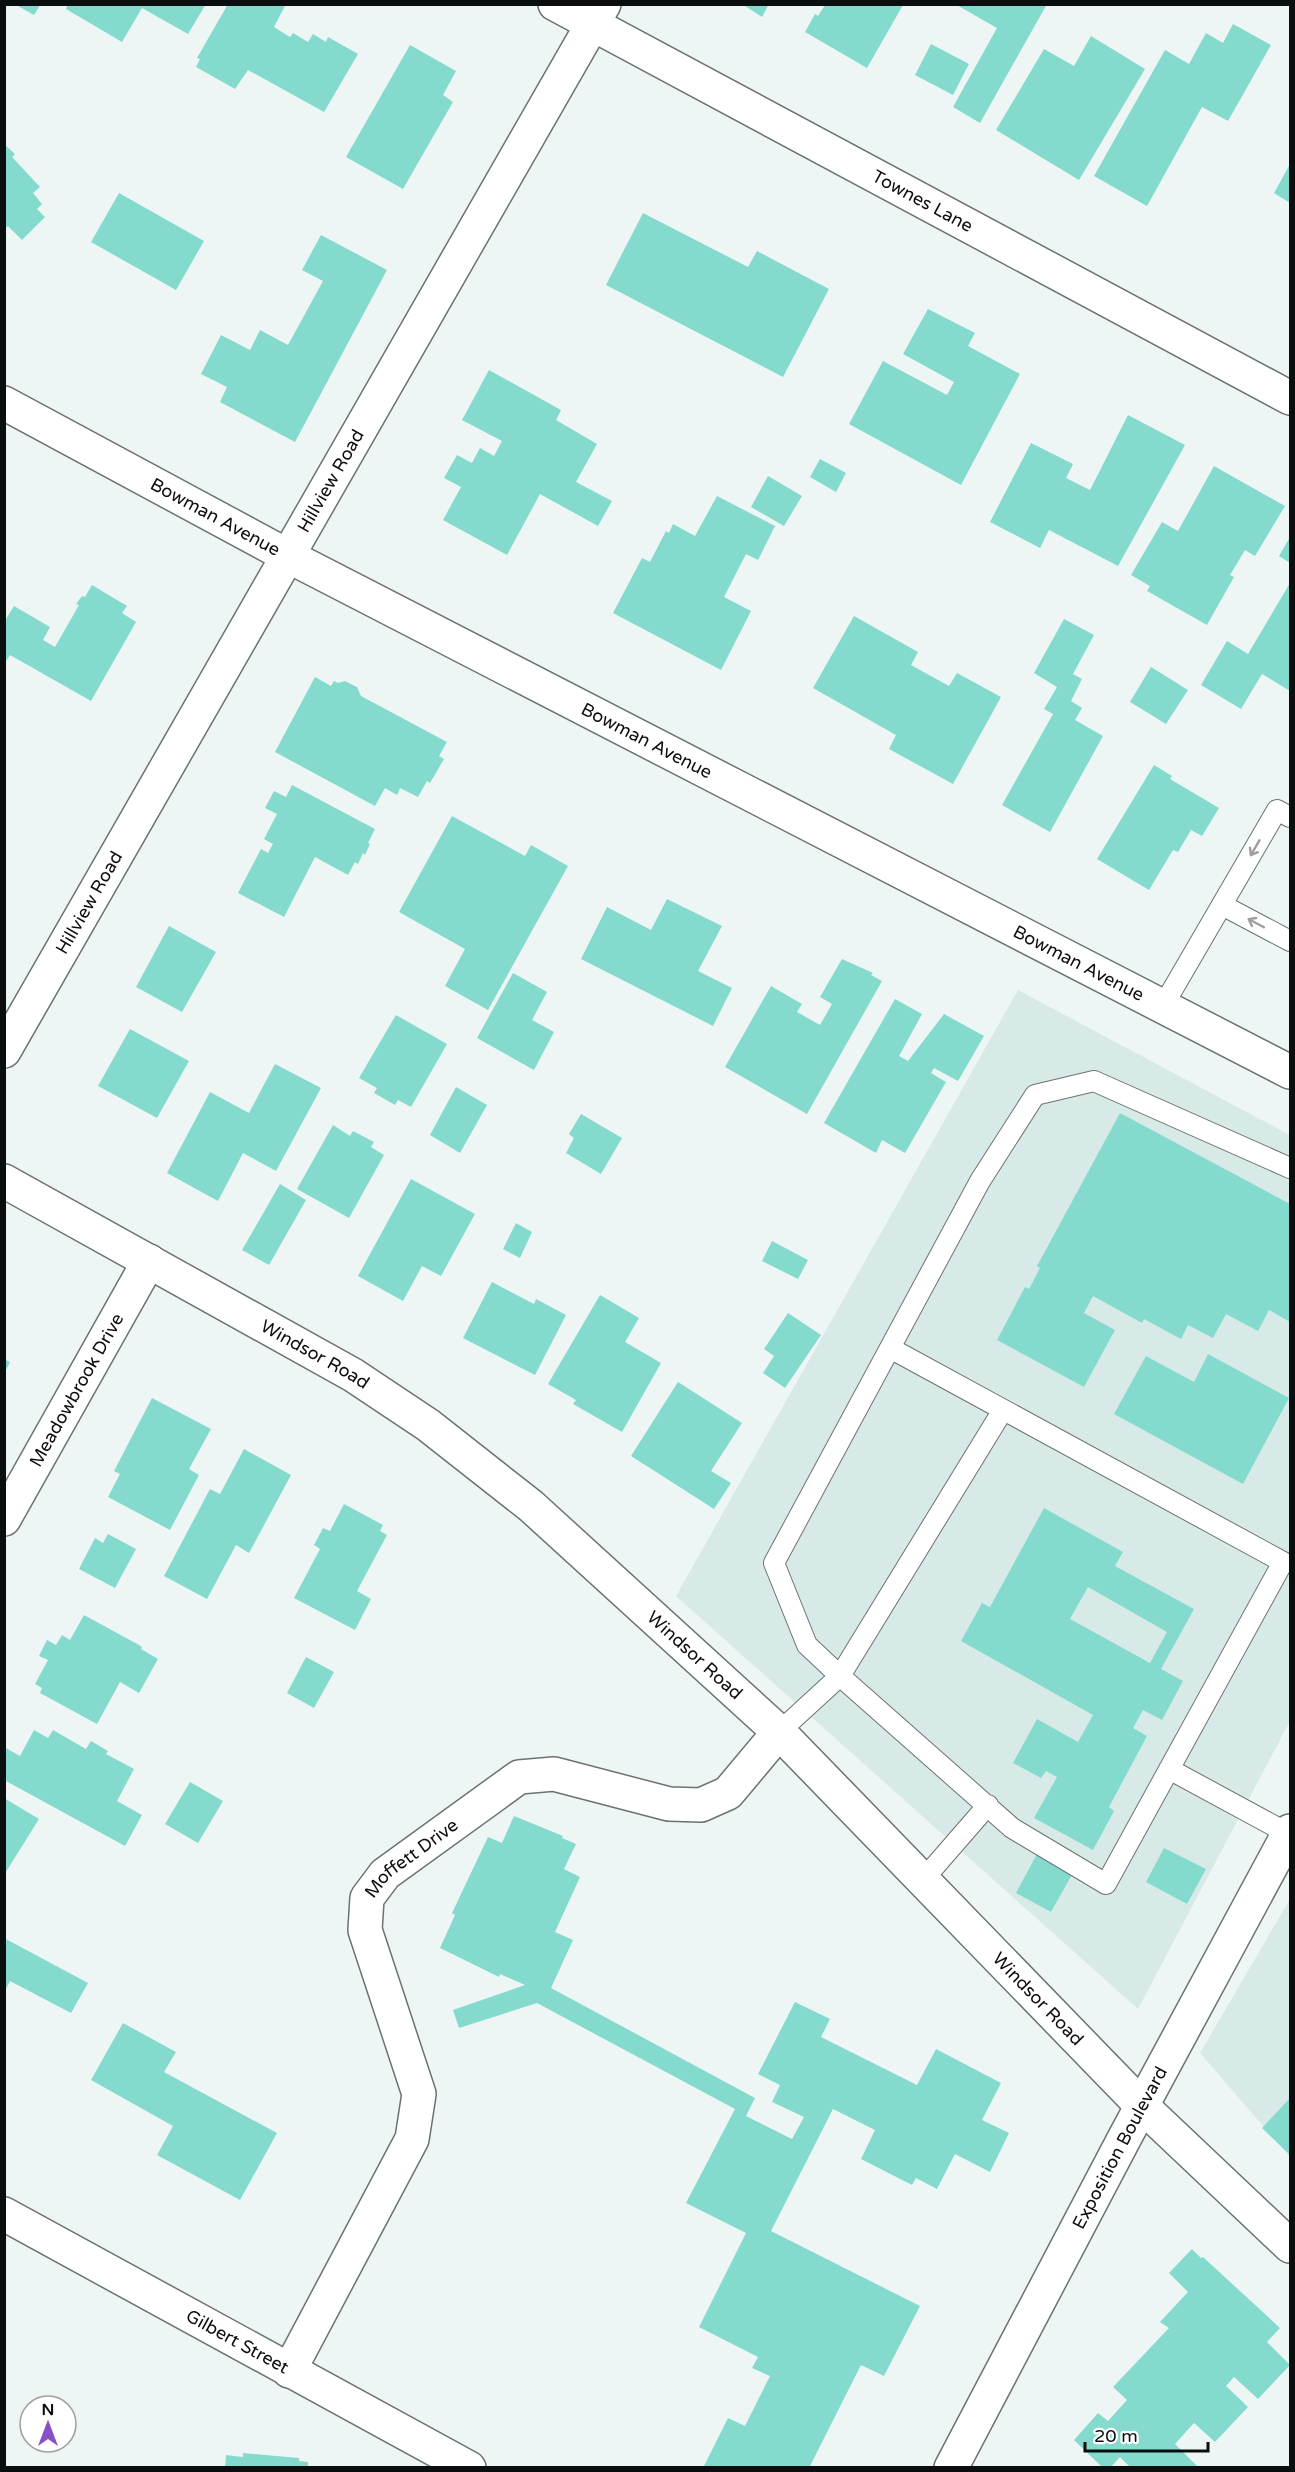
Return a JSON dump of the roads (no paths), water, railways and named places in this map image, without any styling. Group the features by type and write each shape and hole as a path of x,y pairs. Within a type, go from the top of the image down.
{"street":[{"name":"Townes Lane","path":"555,4 598,14 1290,398"},
{"name":"Hillview Road","path":"4,1051 598,14"},
{"name":"Bowman Avenue","path":"4,404 288,556 1290,1072"},
{"name":"Windsor Road","path":"4,1181 353,1375 428,1425 531,1506 779,1732 1143,2106 1290,2246"},
{"name":"Meadowbrook Drive","path":"4,1519 149,1261"},
{"name":"Moffett Drive","path":"289,2371 412,2139 419,2094 365,1930 367,1898 385,1874 519,1777 554,1773 669,1804 701,1805 728,1793 779,1732"},
{"name":"Exposition Boulevard","path":"951,2468 1290,1832"},
{"name":"Gilbert Street","path":"4,2214 469,2468"}],"lane":[{"path":"1163,1006 1277,810 1290,817"},
{"path":"1222,905 1290,941"},
{"path":"890,1348 1003,1410 1288,1558 1106,1884 1012,1828 807,1645 774,1563 980,1181 1035,1095 1094,1081 1290,1168"},
{"path":"779,1732 840,1676 1003,1410"},
{"path":"1169,1769 1290,1832"},
{"path":"922,1881 988,1805"}]}
